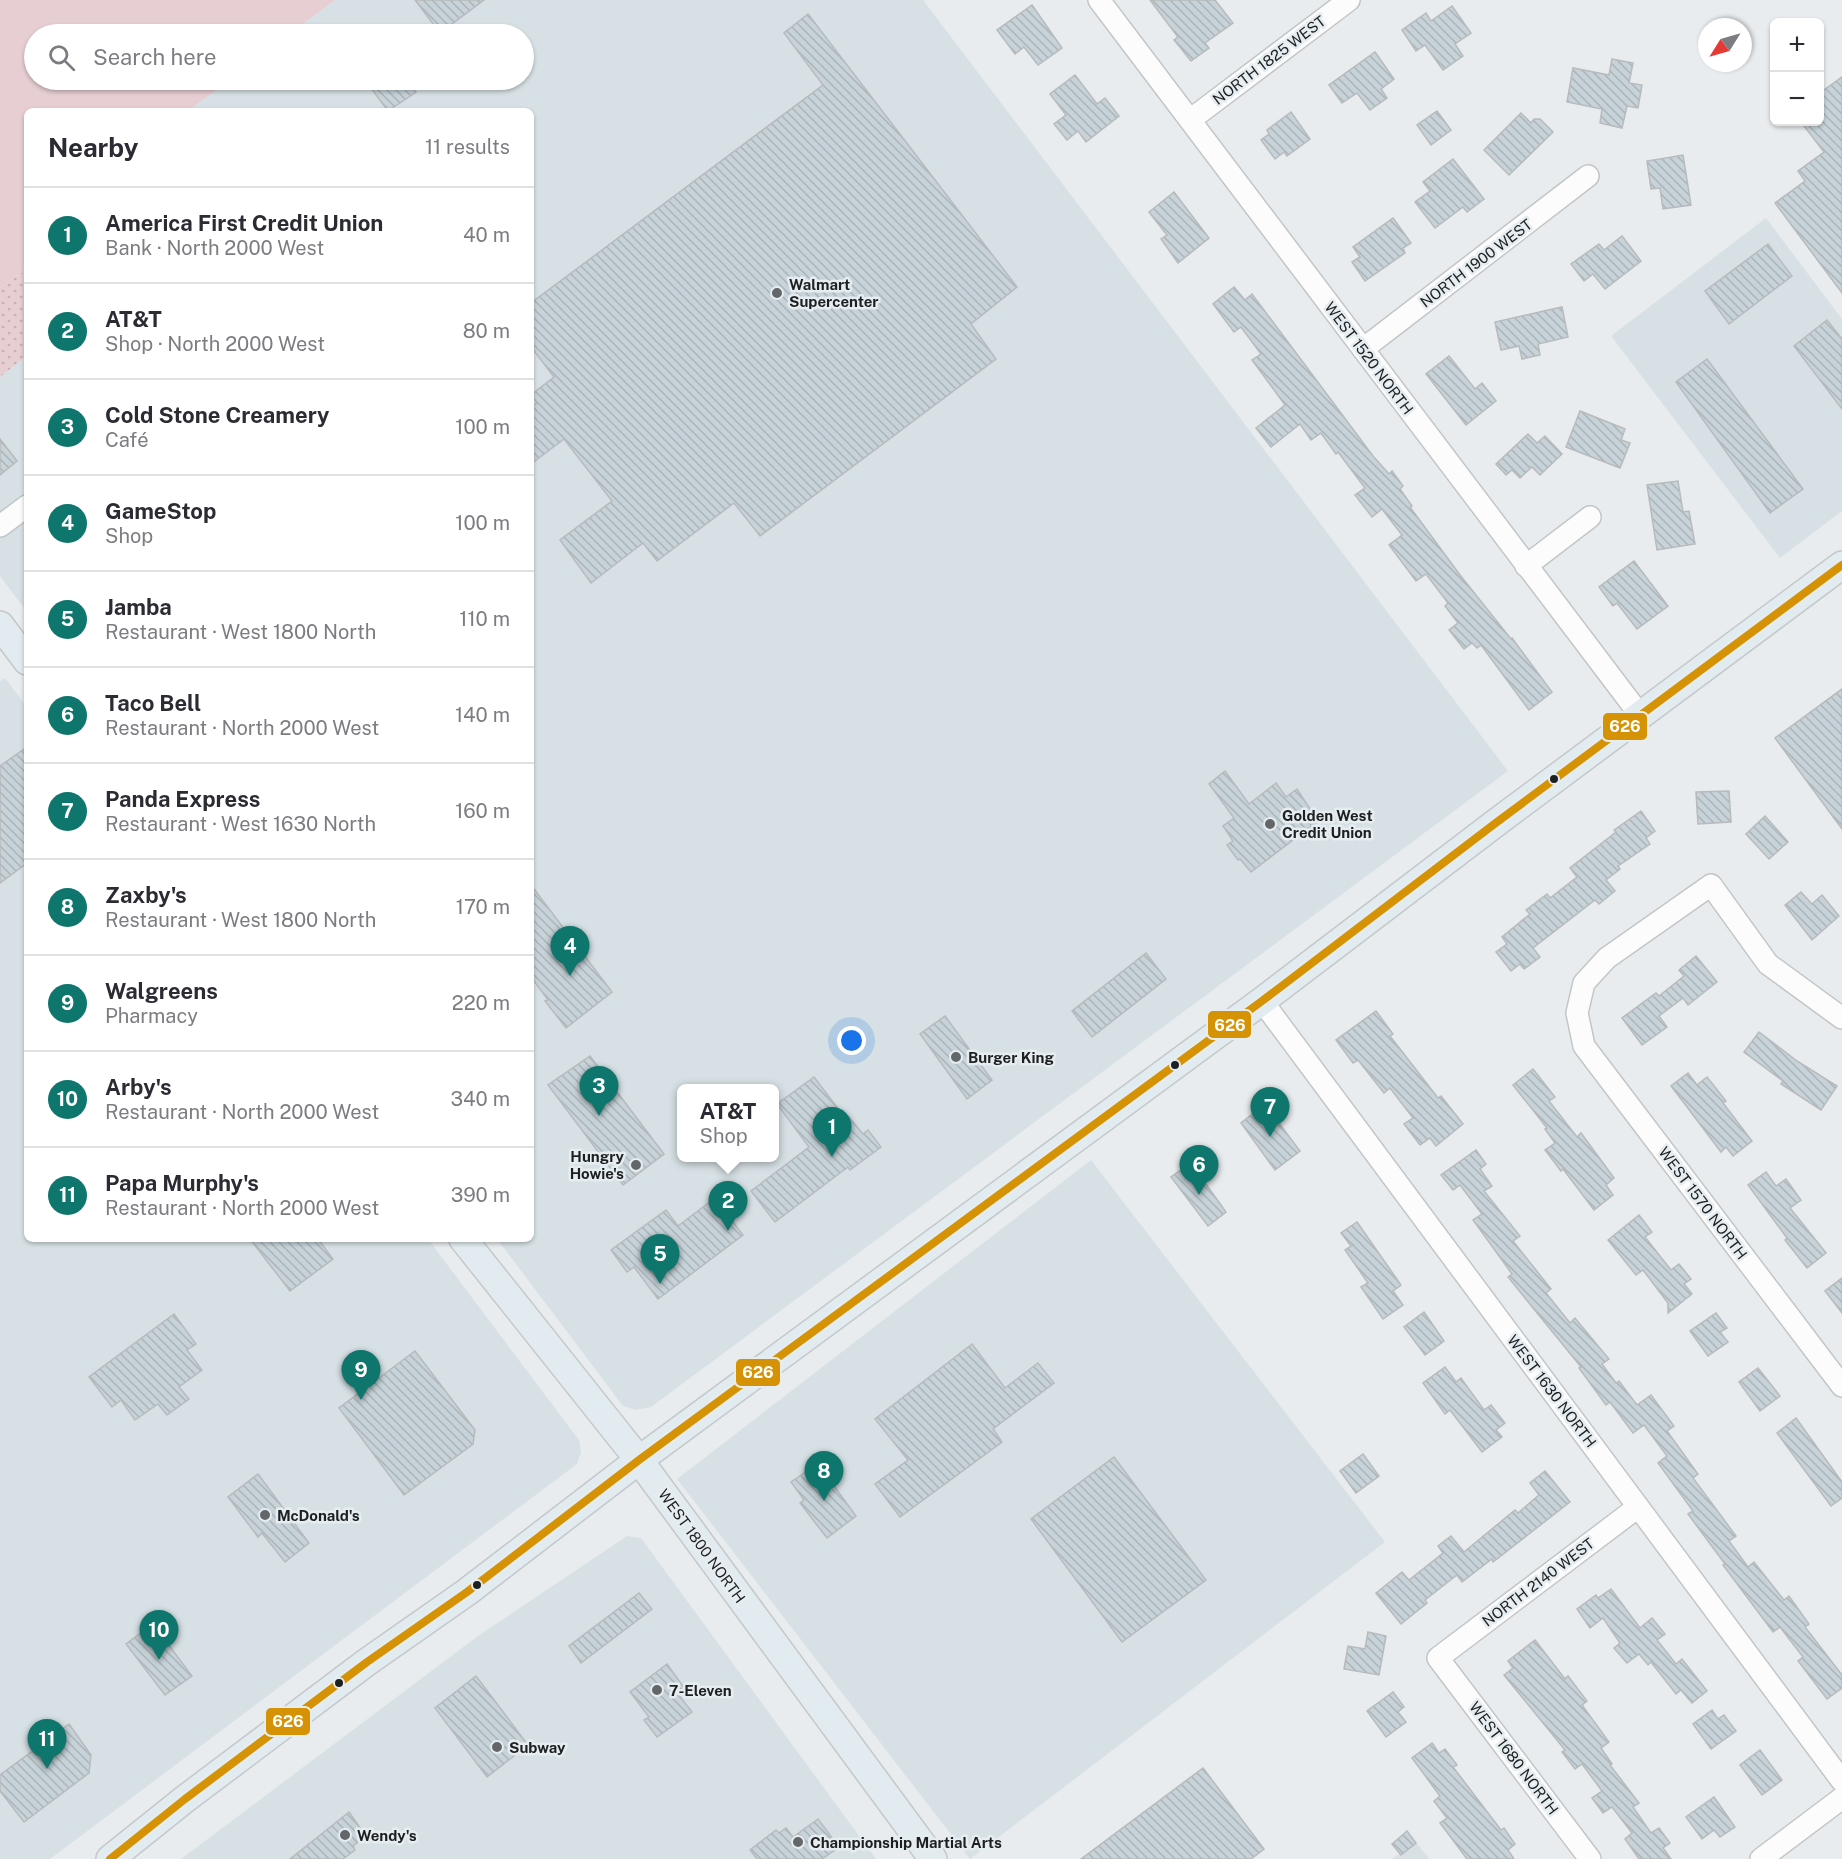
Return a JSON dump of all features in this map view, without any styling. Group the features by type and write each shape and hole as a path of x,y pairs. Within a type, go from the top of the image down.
{"main road":[{"path":"110,1859 185,1799 367,1662 466,1592 639,1461 1262,1001 1842,565"},
{"path":"0,625 24,657"},
{"name":"WEST 1800 NORTH","path":"465,1242 639,1461 933,1859"}],"street":[{"name":"WEST 1520 NORTH","path":"1099,0 1640,715"},
{"name":"NORTH 1825 WEST","path":"1190,120 1349,0"},
{"name":"NORTH 1900 WEST","path":"1362,349 1588,176"},
{"path":"0,526 24,508"},
{"path":"1526,566 1590,517"},
{"name":"WEST 1570 NORTH","path":"1842,1017 1768,964 1711,885 1607,958 1584,983 1577,1014 1584,1046 1842,1386"},
{"name":"WEST 1630 NORTH","path":"1262,1001 1842,1781"},
{"name":"NORTH 2140 WEST","path":"1438,1658 1638,1507"},
{"name":"WEST 1680 NORTH","path":"1438,1658 1590,1859"},
{"path":"1761,1859 1842,1798"}],"shaded area":[{"path":"0,0 335,0 303,24 24,24 24,90 216,90 192,108 24,108 24,271 0,288"},
{"path":"335,0 923,0 1508,771 651,1407 635,1410 623,1406 499,1242 534,1242 534,108 192,108 216,90 534,90 534,24 303,24"},
{"path":"1766,218 1842,319 1842,511 1780,558 1611,336"},
{"path":"24,271 24,358 0,377 0,288"},
{"path":"24,358 24,608 0,576 0,377"},
{"path":"5,678 24,703 24,1242 430,1242 579,1440 581,1452 577,1464 50,1859 0,1859 0,681"},
{"path":"1091,1160 1385,1542 970,1859 677,1479"},
{"path":"627,1536 641,1538 876,1859 181,1859 478,1636"},
{"path":"1416,1842 1429,1859 1392,1859"}],"building":[{"path":"415,0 484,0 452,24 433,24"},
{"path":"1150,0 1215,0 1233,23 1205,43 1209,48 1191,61 1174,40 1178,37"},
{"path":"1032,5 1062,48 1038,65 1024,47 1015,54 997,30"},
{"path":"1452,6 1471,33 1455,44 1463,56 1443,70 1425,45 1416,51 1402,30 1426,13 1431,21"},
{"name":"Walmart Supercenter","path":"808,14 1017,287 971,324 996,359 760,536 734,503 657,561 643,543 591,583 560,540 612,501 564,439 534,462 534,405 537,403 534,393 554,377 534,351 534,301 823,85 784,33"},
{"path":"1375,52 1394,79 1381,89 1387,98 1370,110 1357,93 1342,103 1329,85"},
{"path":"1612,59 1633,63 1629,83 1642,85 1638,108 1627,106 1622,128 1600,123 1602,109 1567,102 1573,68 1609,75"},
{"path":"1075,75 1097,104 1105,98 1119,116 1086,142 1078,131 1067,140 1054,124 1066,115 1050,94"},
{"path":"1842,77 1842,293 1775,203 1805,181 1798,171 1824,152 1804,126 1824,126 1824,90"},
{"path":"372,90 414,90 416,92 392,108 386,108"},
{"path":"1437,111 1451,130 1431,145 1417,125"},
{"path":"1291,112 1310,139 1287,156 1284,152 1275,159 1261,140 1269,134 1267,130"},
{"path":"1521,113 1531,123 1534,119 1540,119 1553,132 1509,175 1484,150"},
{"path":"1683,155 1691,205 1663,209 1660,188 1651,189 1647,161"},
{"path":"1453,159 1484,199 1467,212 1463,207 1435,228 1415,202 1430,191 1423,182"},
{"path":"1174,192 1209,238 1178,263 1161,239 1167,235 1149,212"},
{"path":"1393,218 1411,243 1403,248 1405,253 1365,281 1352,262 1360,257 1353,247"},
{"path":"1622,236 1641,261 1605,289 1593,274 1584,281 1571,264 1599,244 1604,250"},
{"path":"1768,244 1792,276 1729,324 1705,291"},
{"path":"1234,287 1245,300 1252,294 1373,456 1389,474 1392,471 1403,486 1400,489 1412,506 1410,507 1552,692 1529,710 1481,645 1477,648 1472,643 1464,649 1449,630 1458,623 1445,606 1448,603 1426,574 1416,581 1389,545 1402,535 1382,509 1372,517 1355,495 1365,488 1321,433 1311,440 1300,424 1271,447 1256,428 1285,405 1252,360 1261,354 1241,327 1234,332 1213,304"},
{"path":"1562,307 1568,337 1538,344 1540,355 1522,359 1519,346 1501,350 1495,322"},
{"path":"1827,320 1842,339 1842,409 1794,346"},
{"path":"1449,356 1475,389 1482,383 1496,401 1466,425 1426,374"},
{"path":"1707,359 1803,489 1770,513 1676,382"},
{"path":"1580,411 1625,429 1621,440 1630,443 1620,468 1566,447"},
{"path":"1528,434 1537,443 1545,436 1562,454 1540,475 1532,467 1520,478 1512,470 1506,475 1496,464"},
{"path":"0,439 17,461 0,475"},
{"path":"1678,481 1683,512 1689,511 1695,544 1657,550 1647,485"},
{"path":"1634,561 1668,606 1637,629 1617,603 1613,606 1599,587"},
{"path":"1842,689 1842,829 1775,738"},
{"path":"24,749 24,865 0,883 0,766"},
{"name":"Golden West Credit Union","path":"1225,771 1249,804 1276,783 1286,797 1297,789 1318,821 1251,872 1227,845 1233,841 1223,826 1234,818 1209,784"},
{"path":"1729,791 1731,822 1698,824 1696,792"},
{"path":"1641,811 1655,831 1646,838 1650,844 1618,866 1620,869 1606,880 1615,891 1599,904 1595,900 1533,948 1540,957 1524,969 1520,964 1511,971 1496,952 1507,944 1502,937 1530,914 1526,910 1547,894 1550,898 1577,877 1570,868 1616,832 1614,830"},
{"path":"1765,816 1788,842 1769,859 1746,834"},
{"path":"534,889 612,992 566,1028 545,1001 548,1000 534,981"},
{"path":"1801,892 1812,904 1822,895 1839,916 1812,940 1785,905"},
{"path":"1146,953 1166,979 1092,1037 1072,1011"},
{"path":"1696,956 1717,982 1688,1005 1683,998 1659,1016 1667,1027 1642,1045 1622,1018 1656,993 1659,996 1684,976 1679,970"},
{"path":"1376,1011 1393,1034 1390,1036 1438,1098 1441,1096 1463,1124 1436,1146 1430,1138 1420,1145 1404,1124 1413,1118 1390,1088 1384,1093 1358,1060 1353,1063 1336,1040"},
{"name":"Burger King","path":"945,1016 992,1080 967,1099 920,1034"},
{"path":"1759,1032 1797,1061 1837,1086 1821,1110 1781,1084 1783,1081 1744,1052"},
{"path":"590,1056 664,1154 623,1185 548,1085"},
{"path":"1533,1069 1555,1097 1549,1101 1577,1137 1581,1133 1614,1178 1606,1185 1613,1195 1594,1210 1563,1169 1561,1171 1545,1150 1555,1143 1545,1129 1547,1128 1513,1085"},
{"path":"1688,1073 1697,1085 1707,1077 1726,1101 1723,1103 1752,1141 1733,1156 1726,1147 1721,1152 1671,1086"},
{"path":"814,1077 846,1119 849,1117 863,1134 868,1130 881,1147 850,1170 848,1167 775,1222 751,1191 809,1147 779,1107 779,1103"},
{"path":"1265,1104 1300,1151 1275,1170 1241,1123"},
{"path":"1476,1150 1486,1164 1480,1169 1492,1186 1484,1191 1520,1236 1513,1241 1551,1289 1546,1293 1570,1323 1575,1318 1609,1359 1602,1364 1616,1383 1619,1381 1637,1405 1651,1395 1674,1426 1667,1431 1698,1474 1693,1478 1736,1536 1729,1541 1748,1567 1754,1562 1784,1600 1789,1596 1809,1624 1805,1627 1842,1675 1842,1688 1827,1699 1798,1661 1803,1657 1780,1627 1773,1632 1688,1514 1693,1511 1658,1463 1667,1456 1644,1425 1633,1433 1610,1402 1606,1405 1579,1368 1581,1367 1508,1277 1512,1274 1473,1220 1482,1214 1460,1185 1453,1190 1441,1175"},
{"path":"1191,1163 1226,1212 1208,1226 1171,1177"},
{"path":"1766,1172 1776,1186 1786,1179 1801,1200 1790,1208 1826,1253 1807,1268 1748,1185"},
{"path":"715,1198 743,1235 658,1299 634,1267 627,1272 611,1250 666,1210 678,1226"},
{"path":"1639,1215 1652,1232 1645,1237 1671,1270 1679,1264 1691,1279 1684,1284 1692,1294 1668,1313 1668,1303 1643,1270 1636,1275 1608,1240"},
{"path":"1357,1222 1401,1285 1393,1291 1403,1305 1383,1319 1361,1287 1368,1283 1345,1250 1351,1246 1341,1233"},
{"path":"252,1242 320,1242 333,1259 290,1291"},
{"path":"1842,1278 1842,1313 1825,1291"},
{"path":"1424,1312 1444,1341 1425,1355 1404,1327"},
{"path":"1716,1313 1727,1328 1720,1332 1728,1342 1708,1356 1690,1331"},
{"path":"174,1314 196,1344 187,1350 202,1370 179,1387 189,1399 167,1415 158,1404 135,1420 121,1400 112,1407 89,1377"},
{"path":"972,1344 1005,1388 1038,1363 1054,1383 993,1429 1002,1442 900,1517 875,1484 908,1460 875,1419"},
{"path":"415,1351 475,1430 473,1444 404,1495 339,1408"},
{"path":"1445,1367 1456,1382 1461,1378 1484,1410 1491,1405 1505,1423 1496,1430 1502,1437 1482,1452 1450,1410 1445,1414 1423,1383"},
{"path":"1758,1368 1780,1396 1760,1411 1739,1382"},
{"path":"1796,1418 1842,1482 1842,1498 1831,1506 1777,1433"},
{"path":"1363,1454 1379,1476 1356,1493 1340,1471"},
{"path":"1114,1457 1206,1580 1122,1642 1031,1519"},
{"path":"813,1467 819,1475 824,1472 856,1516 827,1538 800,1503 804,1500 791,1482"},
{"path":"1545,1471 1570,1502 1493,1562 1492,1559 1462,1582 1457,1575 1425,1600 1427,1603 1401,1624 1376,1593 1402,1572 1409,1580 1443,1553 1438,1546 1451,1536 1464,1552 1515,1510 1518,1513 1539,1495 1530,1483"},
{"name":"McDonald's","path":"258,1474 309,1543 285,1562 262,1533 258,1537 228,1497"},
{"path":"1611,1589 1640,1628 1652,1618 1665,1634 1657,1640 1676,1664 1682,1659 1707,1691 1692,1703 1681,1690 1676,1694 1651,1662 1648,1665 1639,1654 1627,1663 1614,1648 1620,1643 1603,1618 1590,1628 1577,1609 1596,1595 1598,1598"},
{"path":"639,1593 652,1609 581,1663 569,1646"},
{"path":"153,1624 192,1676 165,1695 126,1644"},
{"path":"1368,1632 1386,1636 1379,1675 1344,1669 1348,1646 1365,1649"},
{"path":"1535,1640 1565,1679 1568,1676 1587,1701 1582,1705 1609,1742 1601,1748 1612,1764 1610,1765 1639,1803 1633,1807 1651,1833 1659,1828 1670,1843 1663,1848 1671,1859 1639,1859 1625,1839 1632,1833 1612,1807 1603,1813 1592,1798 1602,1791 1582,1764 1575,1769 1562,1752 1565,1750 1504,1675 1513,1668 1508,1661"},
{"name":"7-Eleven","path":"667,1664 685,1689 678,1694 692,1712 657,1737 644,1720 649,1717 630,1692"},
{"path":"476,1676 528,1745 487,1777 435,1708"},
{"path":"1393,1692 1404,1707 1398,1712 1406,1722 1386,1737 1367,1711"},
{"path":"1712,1710 1718,1719 1724,1715 1736,1731 1711,1749 1693,1724"},
{"path":"69,1724 91,1755 89,1773 24,1822 0,1791 0,1775"},
{"path":"1432,1743 1439,1753 1445,1749 1457,1765 1453,1767 1501,1830 1504,1828 1515,1844 1508,1850 1514,1859 1467,1859 1440,1823 1447,1818 1434,1801 1440,1796 1412,1758"},
{"path":"1760,1750 1782,1780 1762,1795 1740,1765"},
{"path":"1203,1768 1264,1849 1251,1859 1081,1859"},
{"path":"1714,1797 1735,1827 1720,1837 1714,1830 1702,1839 1686,1817"},
{"name":"Wendy's","path":"349,1812 366,1836 353,1846 355,1850 343,1859 290,1859"},
{"name":"Championship Martial Arts","path":"818,1819 839,1847 822,1859 757,1859 750,1850 776,1830 779,1833 786,1828 793,1837"},
{"path":"1407,1831 1416,1843 1401,1855 1392,1844"}],"transit line":[{"name":"626","path":"110,1859 185,1799 367,1662 467,1592 639,1460 1262,1001 1497,822 1842,565"}],"place":[{"name":"Walmart Supercenter","path":"777,293"},
{"name":"Golden West Credit Union","path":"1270,824"},
{"name":"GameStop","path":"570,976"},
{"name":"Burger King","path":"956,1057"},
{"name":"Cold Stone Creamery","path":"599,1116"},
{"name":"Panda Express","path":"1270,1137"},
{"name":"America First Credit Union","path":"832,1157"},
{"name":"Hungry Howie's","path":"636,1165"},
{"name":"Taco Bell","path":"1199,1195"},
{"name":"AT&T","path":"728,1231"},
{"name":"Jamba","path":"660,1284"},
{"name":"Walgreens","path":"361,1400"},
{"name":"Zaxby's","path":"824,1501"},
{"name":"McDonald's","path":"265,1515"},
{"name":"Arby's","path":"159,1660"},
{"name":"7-Eleven","path":"657,1690"},
{"name":"Subway","path":"497,1747"},
{"name":"Papa Murphy's","path":"47,1769"},
{"name":"Wendy's","path":"345,1835"},
{"name":"Championship Martial Arts","path":"798,1842"}]}
